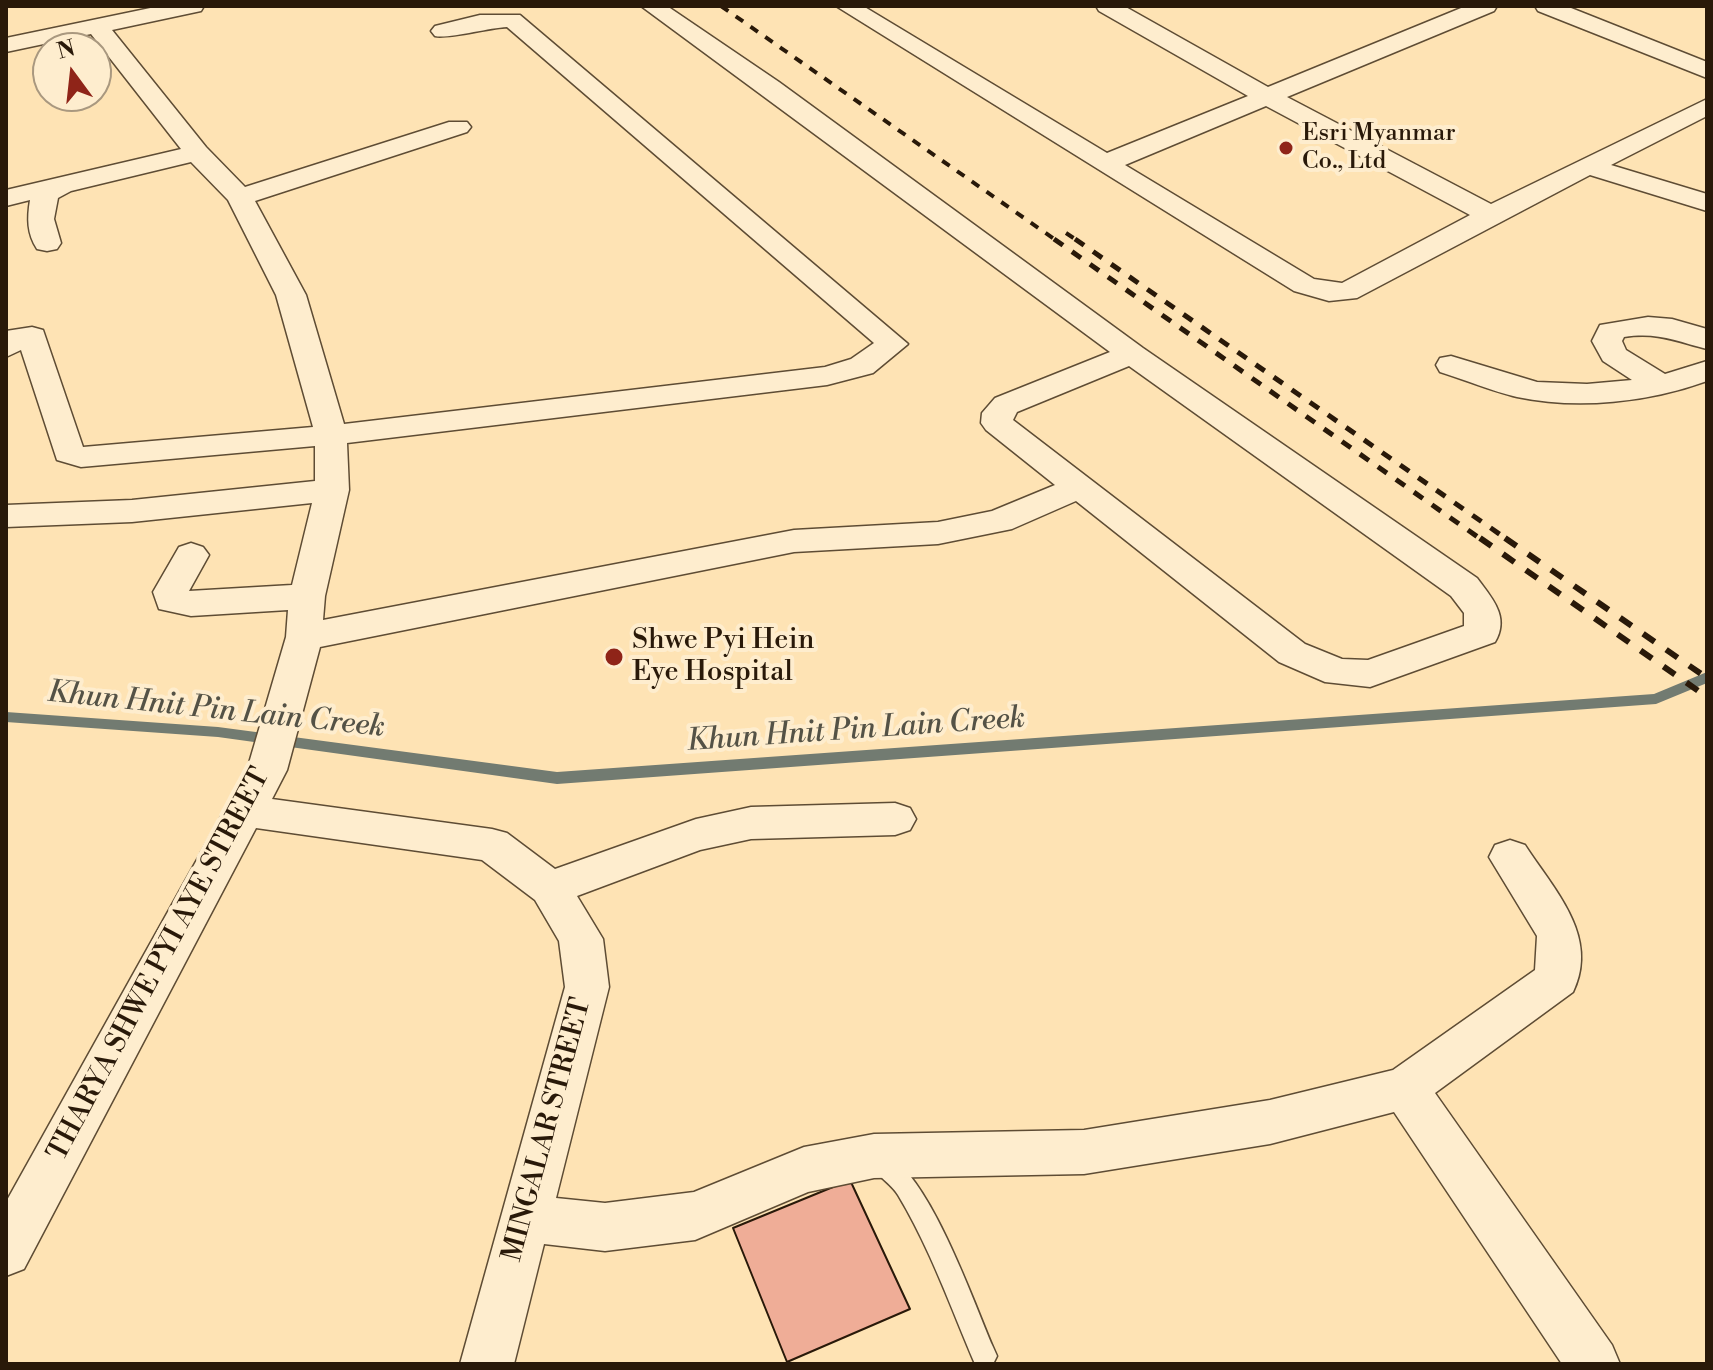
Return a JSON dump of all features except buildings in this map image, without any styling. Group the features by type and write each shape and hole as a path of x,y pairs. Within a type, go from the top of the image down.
{"street":[{"path":"6,45 193,6"},
{"path":"652,6 770,87 1132,354 1464,587 1482,611 1482,633 1370,674 1338,672 1292,653 997,423 998,413 1006,405 1132,354"},
{"path":"847,6 1304,285 1329,292 1347,292 1707,106"},
{"path":"1107,6 1268,97 1491,215"},
{"path":"1104,164 1486,6"},
{"path":"1546,6 1707,71"},
{"path":"6,348 16,338 32,336 69,453 81,457 331,435 827,376 862,366 893,344 865,317 512,20 480,22 443,31"},
{"name":"THARYA SHWE PYI AYE STREET","path":"6,1252 267,770 304,637 307,596 332,490 331,435 291,295 240,197 197,153 97,26"},
{"path":"240,197 458,127"},
{"path":"6,198 197,153"},
{"path":"1588,166 1707,203"},
{"path":"47,243 40,219 42,202 45,194 62,185"},
{"path":"1662,385 1614,355 1607,341 1611,331 1632,325 1657,324 1674,326 1707,340"},
{"path":"1451,365 1519,388 1597,392 1662,385 1707,370"},
{"path":"304,637 794,541 938,533 1000,521 1037,508 1080,487"},
{"path":"6,516 132,511 332,490"},
{"path":"191,555 171,592 172,600 191,604 307,596"},
{"name":"MINGALAR STREET","path":"244,811 492,845 550,888 581,939 587,987 487,1364"},
{"path":"550,888 696,835 751,823 895,819"},
{"path":"525,1218 605,1227 695,1216 804,1170 874,1156 1084,1152 1270,1122 1405,1088 1557,979 1559,934 1510,857"},
{"path":"1405,1088 1593,1364"}],"lane":[{"path":"874,1156 905,1184 936,1244 984,1356"}],"waterway":[{"name":"Khun Hnit Pin Lain Creek","path":"6,717 218,732 557,778 1656,699 1707,677"}],"railway":[{"path":"721,6 1057,241"},
{"path":"1066,233 1075,239"},
{"path":"1054,239 1482,540"},
{"path":"1075,239 1508,540"},
{"path":"1480,538 1707,697"},
{"path":"1505,538 1707,678"}],"place":[{"name":"Esri Myanmar Co., Ltd","path":"1286,148"},
{"name":"Shwe Pyi Hein Eye Hospital","path":"614,657"}]}
